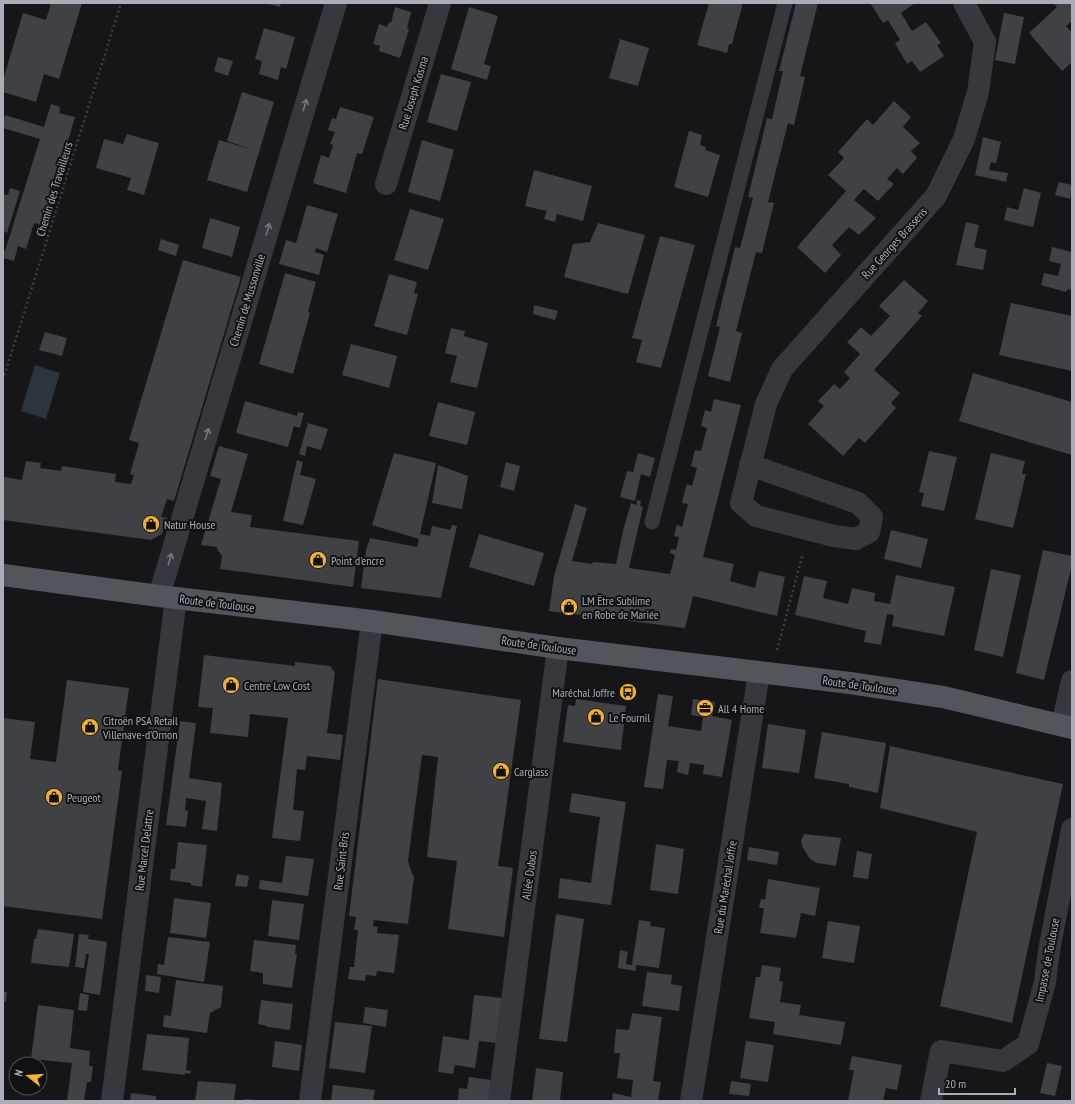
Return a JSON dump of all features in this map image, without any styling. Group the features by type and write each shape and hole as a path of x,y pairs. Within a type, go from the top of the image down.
{"main road":[{"name":"Route de Toulouse","path":"3,575 167,597 372,621 558,648 850,683 943,697 1067,726"}],"street":[{"name":"Chemin de Mussonville","path":"167,597 336,3"},
{"name":"Rue Joseph Kosma","path":"386,184 440,3"},
{"name":"Rue Georges Brassens","path":"750,465 858,503 872,517 869,532 856,539 834,536 756,516 741,503 750,465 766,404 782,369 936,196 964,139 978,92 985,42 964,3"},
{"name":"Rue Marcel Delattre","path":"112,1101 167,597"},
{"name":"Rue Saint-Bris","path":"310,1101 372,621"},
{"name":"Allée Dubos","path":"499,1101 558,648"},
{"name":"Rue du Maréchal Joffre","path":"691,1101 765,673"},
{"path":"1067,726 1072,681"},
{"name":"Impasse de Toulouse","path":"931,1101 941,1051 1003,1061 1028,1044 1045,982 1048,951 1072,829"}],"lane":[{"path":"652,522 785,3"}],"path":[{"name":"Chemin des Travailleurs","path":"3,380 121,3"},
{"path":"765,673 809,529"}],"shaded area":[{"path":"35,365 60,373 46,419 21,411"}],"building":[{"path":"51,3 82,3 59,79 44,74 36,102 3,92 3,80 23,13 46,20"},
{"path":"265,3 281,3 280,7"},
{"path":"709,3 743,3 732,44 729,44 727,53 697,45"},
{"path":"796,3 818,3 800,76 805,77 794,125 788,123 768,202 774,203 762,253 756,252 736,331 742,333 730,382 708,376 720,327 716,326 735,247 740,248 753,198 748,197 767,118 772,119 783,71 779,71"},
{"path":"870,3 915,3 901,13 912,31 926,22 941,43 937,45 944,56 920,72 912,61 907,64 895,43 900,40 888,20 883,23"},
{"path":"1053,3 1072,3 1072,21 1066,26 1072,33 1072,62 1062,71 1029,33 1057,7"},
{"path":"395,7 411,12 407,28 409,29 400,58 379,51 380,46 373,44 379,24 387,27 389,22 391,23"},
{"path":"469,7 498,16 484,64 491,66 487,80 451,69"},
{"path":"1004,13 1024,17 1015,64 995,60"},
{"path":"264,28 295,37 286,69 281,67 278,80 259,74 262,61 255,59"},
{"path":"620,39 649,48 638,86 609,78"},
{"path":"218,57 233,61 228,76 214,71"},
{"path":"441,74 471,82 457,131 427,122"},
{"path":"242,92 274,102 247,192 207,180 219,140 251,149 227,141"},
{"path":"894,101 911,117 903,127 920,143 911,151 917,158 903,174 897,168 887,179 894,184 878,201 864,189 854,200 876,218 859,235 849,227 832,245 841,255 825,273 797,247 846,191 828,175 844,158 838,152 867,119 873,125"},
{"path":"51,104 60,107 59,113 75,117 45,226 34,223 26,249 18,246 14,261 3,258 3,251 5,251 40,139 3,128 5,115 44,127"},
{"path":"340,107 374,117 362,154 357,153 346,193 313,183 321,155 329,158 333,145 330,144 335,132 328,130 332,118 336,119"},
{"path":"689,131 702,135 700,145 706,147 705,150 720,155 708,197 674,187"},
{"path":"127,134 159,143 144,195 127,190 131,178 96,168 104,139 123,144"},
{"path":"983,137 1001,142 996,163 991,162 989,170 1008,173 1006,182 975,175"},
{"path":"422,140 454,150 440,201 408,192"},
{"path":"534,170 592,186 583,221 557,214 555,222 544,219 547,211 525,206"},
{"path":"1059,182 1072,185 1070,199 1055,195"},
{"path":"10,188 20,191 7,233 3,231 3,194 8,195"},
{"path":"1024,188 1041,193 1033,227 1004,220 1007,207 1018,210"},
{"path":"307,205 338,214 327,252 316,248 315,252 324,255 319,275 279,264 286,240 296,243"},
{"path":"410,209 444,219 428,270 394,260"},
{"path":"210,218 240,227 232,257 202,248"},
{"path":"966,222 979,225 974,247 987,250 983,270 956,265"},
{"path":"598,223 645,235 628,294 564,277 573,244 590,242"},
{"path":"660,236 695,245 661,368 636,362 642,340 632,338"},
{"path":"161,239 179,245 176,256 158,250"},
{"path":"1052,247 1072,252 1072,290 1068,289 1066,292 1041,285 1044,273 1058,276 1061,264 1049,261"},
{"path":"183,260 241,277 174,501 167,499 161,517 167,518 162,534 151,540 3,520 3,477 22,480 26,461 41,463 40,468 61,471 62,466 116,474 115,482 131,484 134,475 130,474 139,443 129,440"},
{"path":"285,273 316,282 308,312 310,313 293,374 259,364"},
{"path":"389,274 417,282 414,293 418,294 407,335 374,326"},
{"path":"904,280 928,301 918,313 922,316 874,370 900,393 891,403 896,408 865,443 859,438 843,456 808,424 824,406 818,401 834,384 840,389 850,378 844,372 860,354 847,342 861,327 871,336 890,316 879,306"},
{"path":"1011,303 1072,316 1072,371 999,355"},
{"path":"534,305 558,311 555,320 533,314"},
{"path":"451,328 465,331 464,336 488,343 477,388 450,382 457,356 445,353"},
{"path":"45,332 67,338 62,356 39,350"},
{"path":"351,344 397,356 389,388 342,375"},
{"path":"973,373 1072,402 1072,455 959,421"},
{"path":"714,399 741,405 703,557 734,564 730,581 755,588 759,571 785,577 777,616 693,596 685,628 549,611 554,576 575,504 587,508 572,561 592,564 593,562 616,564 631,503 636,505 637,500 641,501 640,506 643,507 629,568 670,574 675,555 670,553 671,549 676,550 679,537 674,536 677,525 682,527 688,504 682,503 684,494 687,484 692,486 697,468 691,466 695,450 701,451 707,428 701,426 705,410 711,412"},
{"path":"245,401 297,416 298,412 304,413 300,428 294,426 288,447 236,433"},
{"path":"438,402 475,412 467,445 429,436"},
{"path":"308,423 328,429 321,450 307,446 305,456 299,454"},
{"path":"219,446 248,454 231,512 252,515 250,527 359,541 353,587 220,569 222,556 217,547 201,545 221,479 210,476"},
{"path":"929,451 957,457 944,511 921,506 924,493 919,492"},
{"path":"394,453 436,463 420,534 430,536 432,526 450,530 452,525 457,526 441,598 361,588 366,550 370,538 417,547 419,539 372,525"},
{"path":"638,453 655,458 650,477 641,474 635,501 620,497 627,471 633,472"},
{"path":"991,453 1025,461 1022,474 1026,474 1013,528 975,519"},
{"path":"297,460 303,462 300,475 316,479 303,525 283,521"},
{"path":"506,462 520,466 514,491 500,487"},
{"path":"438,465 468,476 462,509 432,503"},
{"path":"891,530 928,539 921,568 884,559"},
{"path":"479,534 544,553 534,586 469,567"},
{"path":"1043,550 1072,556 1072,565 1044,680 1016,673"},
{"path":"991,569 1021,575 1003,657 974,650"},
{"path":"896,575 955,587 944,636 892,626 894,615 887,614 881,645 864,642 866,631 795,615 804,576 827,581 823,598 848,604 852,588 875,593 874,601 890,604"},
{"path":"204,655 295,666 295,662 330,666 335,673 327,733 343,735 340,760 307,756 305,770 297,769 293,810 304,811 300,841 272,838 288,718 250,714 248,737 210,733 213,708 198,707"},
{"path":"378,679 521,700 498,866 513,868 504,937 448,929 457,861 427,857 438,757 422,755 408,861 414,877 408,924 374,920 373,926 378,927 377,933 399,935 394,973 377,971 376,976 366,975 365,981 348,979 350,967 354,967 358,930 354,930 356,917 349,916"},
{"name":"Peugeot","path":"67,680 129,688 118,770 122,771 102,919 3,906 3,718 35,722 30,759 56,762"},
{"path":"658,694 673,696 668,726 701,731 703,717 691,715 693,699 715,702 712,716 732,720 722,777 703,774 704,765 690,763 688,775 677,772 679,761 667,760 663,789 644,787"},
{"path":"576,699 626,706 621,750 563,742 568,705 575,706"},
{"path":"180,721 196,723 189,778 222,783 217,831 202,829 206,801 186,798 185,810 188,811 186,827 166,825"},
{"path":"768,724 806,730 799,773 762,768"},
{"path":"822,732 886,743 878,793 849,787 849,784 814,778"},
{"path":"890,746 1063,784 1012,1023 940,1006 977,832 880,808"},
{"path":"572,793 626,802 611,905 558,898 560,878 591,883 600,817 569,812"},
{"path":"804,834 841,838 836,866 817,863 810,859 802,846 801,841"},
{"path":"178,842 207,845 202,887 191,885 191,883 170,880 171,869 175,869"},
{"path":"656,844 684,849 678,894 650,890"},
{"path":"749,847 779,852 777,865 747,860"},
{"path":"857,851 872,854 868,879 853,877"},
{"path":"286,856 314,859 308,896 259,889 260,880 282,883"},
{"path":"237,874 249,876 247,887 235,886"},
{"path":"768,879 820,888 815,916 801,913 796,938 760,933 764,908 759,908 761,899 765,900"},
{"path":"174,898 211,903 206,938 170,933"},
{"path":"272,900 304,904 299,940 268,936"},
{"path":"556,914 584,919 567,1042 539,1039"},
{"path":"639,920 651,922 650,926 665,928 659,968 636,965 636,971 618,968 620,950 628,952 626,964 632,965"},
{"path":"828,921 860,926 854,963 822,958"},
{"path":"38,929 74,934 69,967 31,963 34,939 36,939"},
{"path":"79,934 89,935 88,939 107,942 100,995 83,992 89,954 86,954 84,968 75,967"},
{"path":"168,937 210,942 204,982 157,974 158,964 164,965"},
{"path":"254,940 296,945 295,954 297,953 292,988 263,984 263,973 250,971"},
{"path":"762,965 781,968 779,981 783,982 780,1002 801,1005 799,1015 845,1022 841,1045 773,1034 775,1022 749,1018 756,977 760,977"},
{"path":"647,972 672,975 671,984 682,986 679,1011 642,1006"},
{"path":"146,975 161,977 159,993 145,991"},
{"path":"176,980 223,986 221,1007 210,1013 207,1033 163,1027 164,1015 171,1016"},
{"path":"3,992 7,992 6,1002 3,1001"},
{"path":"80,993 89,995 87,1011 78,1010"},
{"path":"474,995 502,998 496,1043 479,1041 475,1068 455,1065 453,1074 438,1072 443,1036 469,1040"},
{"path":"261,1000 293,1004 290,1030 267,1027 258,1024"},
{"path":"38,1005 74,1010 70,1048 90,1051 89,1066 93,1066 91,1082 87,1082 84,1101 67,1101 72,1063 48,1061 48,1056 31,1056"},
{"path":"365,1007 388,1010 386,1027 363,1023"},
{"path":"632,1013 662,1017 653,1081 661,1082 658,1101 612,1101 613,1093 631,1097 633,1080 617,1078 620,1053 614,1053 616,1029 629,1030"},
{"path":"335,1022 372,1026 365,1073 329,1068"},
{"path":"147,1034 189,1038 186,1070 191,1071 190,1074 185,1073 185,1075 142,1070"},
{"path":"275,1041 302,1045 299,1071 272,1067"},
{"path":"746,1041 774,1045 768,1082 740,1078"},
{"path":"852,1056 902,1065 897,1090 886,1088 883,1101 848,1101 854,1070 849,1070"},
{"path":"1047,1063 1062,1066 1055,1096 1040,1093"},
{"path":"536,1068 563,1072 560,1101 532,1101"},
{"path":"469,1077 491,1080 488,1101 458,1101 459,1088 467,1089"},
{"path":"198,1081 236,1084 234,1101 195,1101"},
{"path":"731,1081 751,1084 749,1096 729,1094"},
{"path":"333,1085 375,1090 373,1101 331,1101"},
{"path":"131,1093 156,1096 156,1101 130,1101"},
{"path":"245,1099 257,1100 257,1101 244,1101"}],"place":[{"name":"Natur House","path":"151,524"},
{"name":"Point d'encre","path":"318,560"},
{"name":"LM Être Sublime en Robe de Mariée","path":"569,607"},
{"name":"Centre Low Cost","path":"231,685"},
{"name":"Maréchal Joffre","path":"628,692"},
{"name":"All 4 Home","path":"705,708"},
{"name":"Le Fournil","path":"596,717"},
{"name":"Citroën PSA Retail Villenave-d'Ornon","path":"90,727"},
{"name":"Carglass","path":"501,771"},
{"name":"Peugeot","path":"54,797"}]}
